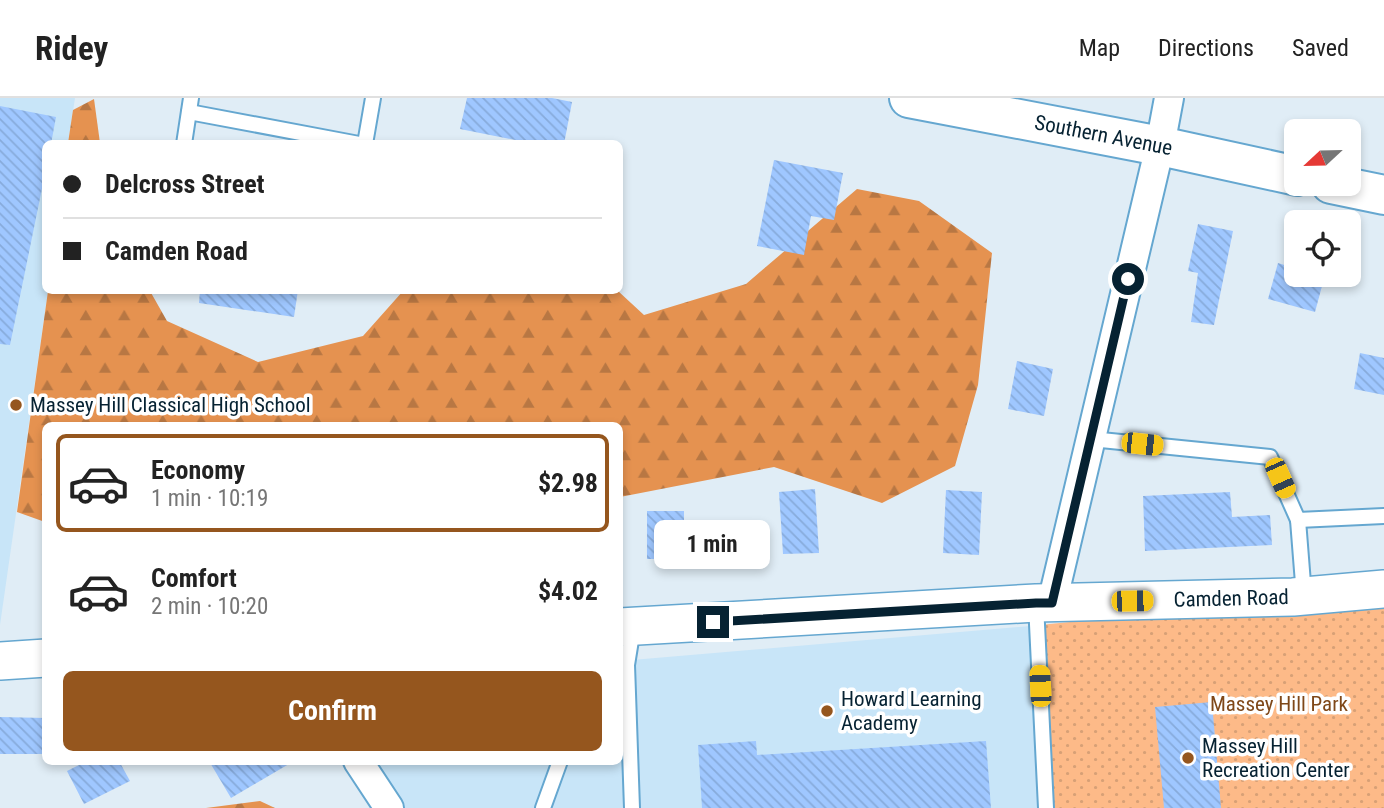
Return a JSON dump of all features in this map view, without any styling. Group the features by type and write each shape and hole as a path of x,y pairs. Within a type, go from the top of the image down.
{"main road":[{"name":"Southern Avenue","path":"909,98 1160,146 1284,173"},
{"path":"1362,190 1384,195"}],"street":[{"path":"1044,603 1090,439 1169,98"},
{"name":"Camden Road","path":"626,627 1044,603 1304,596 1384,589"},
{"path":"0,661 42,658"},
{"path":"361,765 389,808"}],"lane":[{"path":"366,140 373,98"},
{"path":"185,140 190,105 342,140"},
{"path":"1090,439 1270,457 1298,520 1304,596"},
{"path":"1298,520 1384,516"},
{"path":"1044,603 1046,808"},
{"path":"626,627 623,667 632,808"},
{"path":"543,808 558,765"}],"shaded area":[{"name":"Massey Hill Classical High School","path":"0,98 75,98 68,140 42,140 42,294 48,294 0,625"},
{"name":"Howard Learning Academy","path":"1030,626 1040,808 396,808 365,765 623,765 623,661"}],"green space":[{"path":"94,99 100,140 68,140 73,110"},
{"path":"857,189 919,201 992,253 978,385 955,466 882,503 774,467 623,496 623,422 42,422 42,521 17,512 48,294 152,294 167,321 258,362 363,336 400,294 621,294 644,315 746,284"},
{"name":"Massey Hill Park","path":"1384,590 1384,808 1040,808 1030,626"},
{"path":"260,801 275,808 206,808"}],"building":[{"path":"467,98 552,98 572,102 565,140 515,140 460,129"},
{"path":"0,106 56,117 52,140 42,140 42,189 10,345 0,344"},
{"path":"774,160 843,173 834,220 811,216 804,255 757,246"},
{"path":"1198,224 1233,231 1214,325 1191,322 1198,273 1188,271"},
{"path":"1278,263 1284,265 1284,287 1322,287 1315,312 1268,299"},
{"path":"200,294 297,294 294,317 199,303"},
{"path":"1360,353 1384,358 1384,395 1354,389"},
{"path":"1017,361 1053,369 1044,416 1008,409"},
{"path":"815,489 819,553 783,554 779,492"},
{"path":"946,490 982,492 979,555 943,553"},
{"path":"1230,492 1232,517 1270,515 1272,545 1145,551 1143,496"},
{"path":"647,511 684,511 684,559 647,559"},
{"name":"Massey Hill Recreation Center","path":"1212,702 1221,808 1164,808 1155,707"},
{"path":"0,717 42,718 42,754 0,754"},
{"path":"756,741 757,755 986,741 991,808 702,808 698,745"},
{"path":"79,765 121,765 130,781 84,804 67,771"},
{"path":"211,765 287,765 231,798"}],"place":[{"name":"Massey Hill Classical High School","path":"16,405"},
{"name":"Howard Learning Academy","path":"827,711"},
{"name":"Massey Hill Recreation Center","path":"1188,758"}],"route":[{"path":"713,622 1052,603 1128,279"}]}
